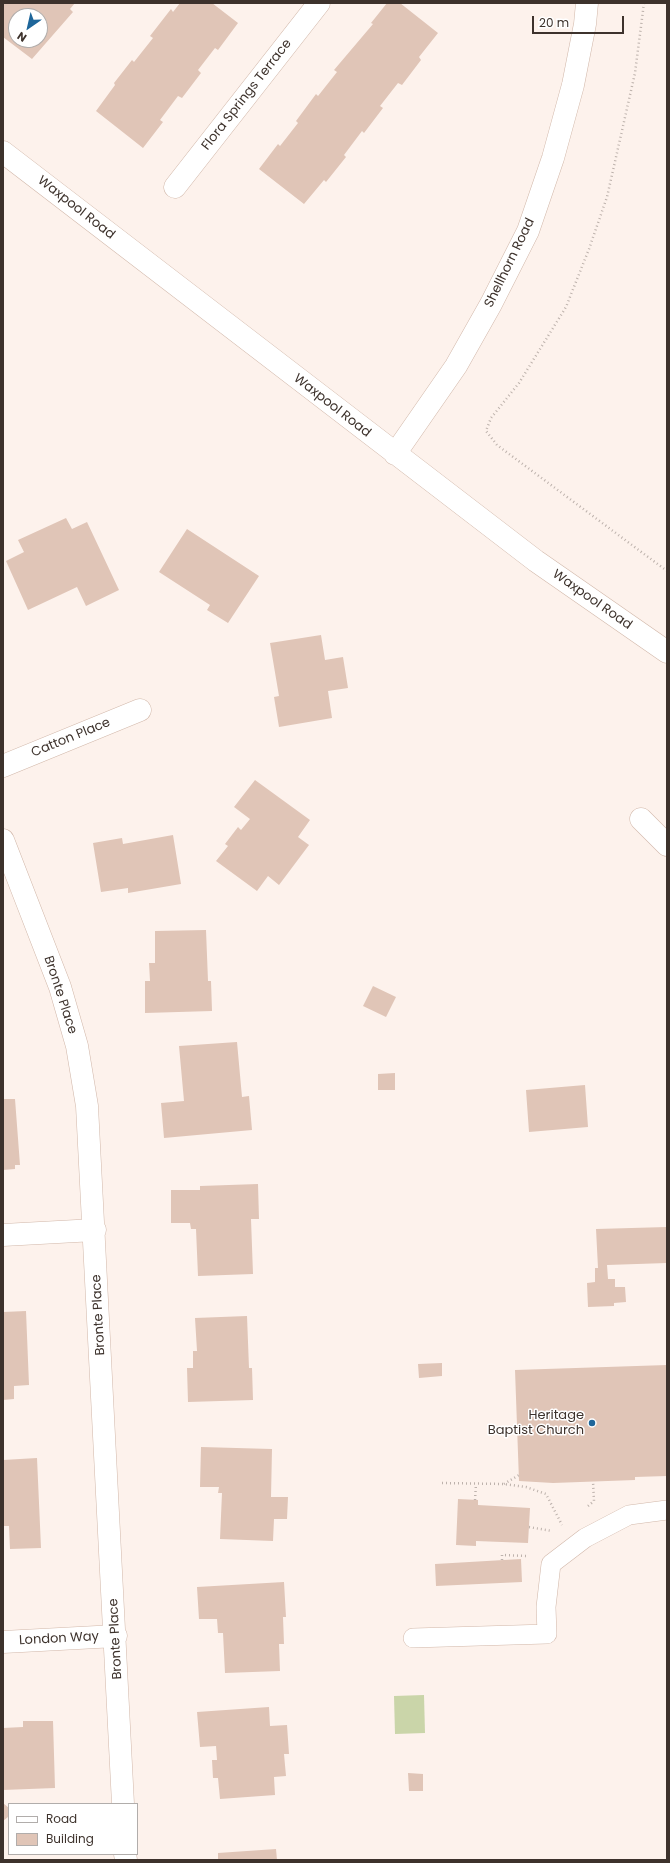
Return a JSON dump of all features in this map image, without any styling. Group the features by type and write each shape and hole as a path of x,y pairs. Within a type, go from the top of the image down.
{"street":[{"name":"Flora Springs Terrace","path":"175,187 319,3"},
{"name":"Shellhorn Road","path":"395,454 456,366 491,304 528,231 553,158 573,86 585,24 587,3"},
{"name":"Waxpool Road","path":"3,152 536,561 667,652"},
{"name":"Catton Place","path":"3,766 140,710"},
{"path":"641,819 667,845"},
{"name":"Bronte Place","path":"3,840 60,987 77,1046 87,1106 95,1230 116,1636 123,1803"},
{"path":"3,1235 95,1230"},
{"name":"London Way","path":"3,1642 116,1636"}],"lane":[{"path":"413,1638 547,1634 546,1607 551,1564 585,1538 628,1514 667,1510"}],"path":[{"path":"644,3 635,73 606,197 589,249 566,307 519,383 491,418 486,431 497,445 667,571"},
{"path":"504,1484 519,1475"},
{"path":"585,1508 594,1501 593,1481"},
{"path":"442,1483 504,1484 526,1487 546,1494 562,1525"},
{"path":"475,1500 476,1484"},
{"path":"559,1528 566,1522"},
{"path":"529,1527 556,1531 552,1536"},
{"path":"502,1560 502,1555 530,1557"}],"green space":[{"path":"424,1695 425,1733 395,1734 394,1696"}],"building":[{"path":"3,3 75,3 70,9 73,12 48,41 48,8 8,8 8,41 3,37"},
{"path":"180,3 212,3 238,23 218,50 215,48 198,70 201,73 182,98 178,96 160,120 163,122 143,148 96,111 115,85 114,83 132,60 134,62 153,38 150,36 171,9 173,12"},
{"path":"387,3 400,3 438,33 419,57 421,60 402,85 398,83 380,106 383,108 364,133 362,131 344,155 346,157 326,182 324,180 304,204 259,169 278,144 280,146 298,123 296,121 316,94 318,96 337,72 334,70 373,24 371,23"},
{"path":"18,48 42,48 32,59"},
{"path":"66,518 72,529 87,522 119,590 86,606 77,587 28,610 6,561 24,552 18,540"},
{"path":"187,529 259,576 228,623 207,610 210,605 159,572"},
{"path":"321,635 325,660 343,657 348,688 328,691 332,718 279,727 274,697 279,696 270,643"},
{"path":"255,780 310,820 298,837 309,845 279,885 268,876 257,891 216,861 228,846 225,844 238,827 241,830 250,819 234,807"},
{"path":"173,835 181,884 128,893 128,888 101,892 93,843 122,838 123,844"},
{"path":"206,930 208,981 211,981 212,1011 145,1013 145,981 150,981 149,963 155,963 155,931"},
{"path":"373,986 396,997 386,1017 363,1006"},
{"path":"237,1042 242,1097 249,1096 252,1130 164,1138 161,1103 184,1101 179,1046"},
{"path":"395,1073 395,1090 378,1090 378,1074"},
{"path":"585,1085 588,1127 529,1132 526,1090"},
{"path":"3,1099 15,1099 20,1165 15,1165 15,1169 3,1170"},
{"path":"258,1184 259,1219 251,1219 253,1274 198,1276 196,1229 191,1229 190,1223 171,1223 171,1190 200,1190 200,1186"},
{"path":"667,1227 667,1263 607,1265 608,1279 615,1279 615,1287 625,1287 626,1302 614,1303 614,1306 588,1307 587,1283 595,1282 595,1268 598,1268 596,1229"},
{"path":"26,1311 29,1385 14,1386 14,1399 3,1400 3,1312"},
{"path":"247,1316 249,1368 252,1368 253,1400 188,1402 187,1368 193,1368 193,1351 197,1351 195,1318"},
{"path":"442,1363 442,1376 419,1378 418,1364"},
{"name":"Heritage Baptist Church","path":"667,1365 667,1476 635,1477 635,1480 553,1483 519,1481 515,1370"},
{"path":"201,1447 272,1449 271,1497 288,1497 287,1519 274,1519 273,1541 220,1539 222,1493 218,1493 219,1487 200,1487"},
{"path":"37,1458 41,1548 10,1549 9,1526 3,1526 3,1460"},
{"path":"458,1499 478,1500 478,1505 530,1508 528,1543 476,1541 476,1546 456,1545"},
{"path":"521,1559 522,1582 436,1586 435,1564"},
{"path":"284,1582 286,1617 283,1617 284,1644 279,1644 280,1671 225,1673 223,1633 218,1633 217,1619 199,1619 197,1587"},
{"path":"269,1707 270,1726 287,1725 289,1754 284,1754 286,1776 274,1777 275,1795 220,1799 218,1778 213,1778 212,1760 217,1760 216,1746 200,1747 197,1712"},
{"path":"23,1721 53,1721 55,1788 3,1790 3,1728 23,1727"},
{"path":"408,1773 423,1774 423,1791 409,1791"},
{"path":"3,1803 8,1807 8,1817 3,1821"},
{"path":"276,1849 277,1860 218,1860 218,1853"}],"place":[{"name":"Heritage Baptist Church","path":"592,1423"}]}
